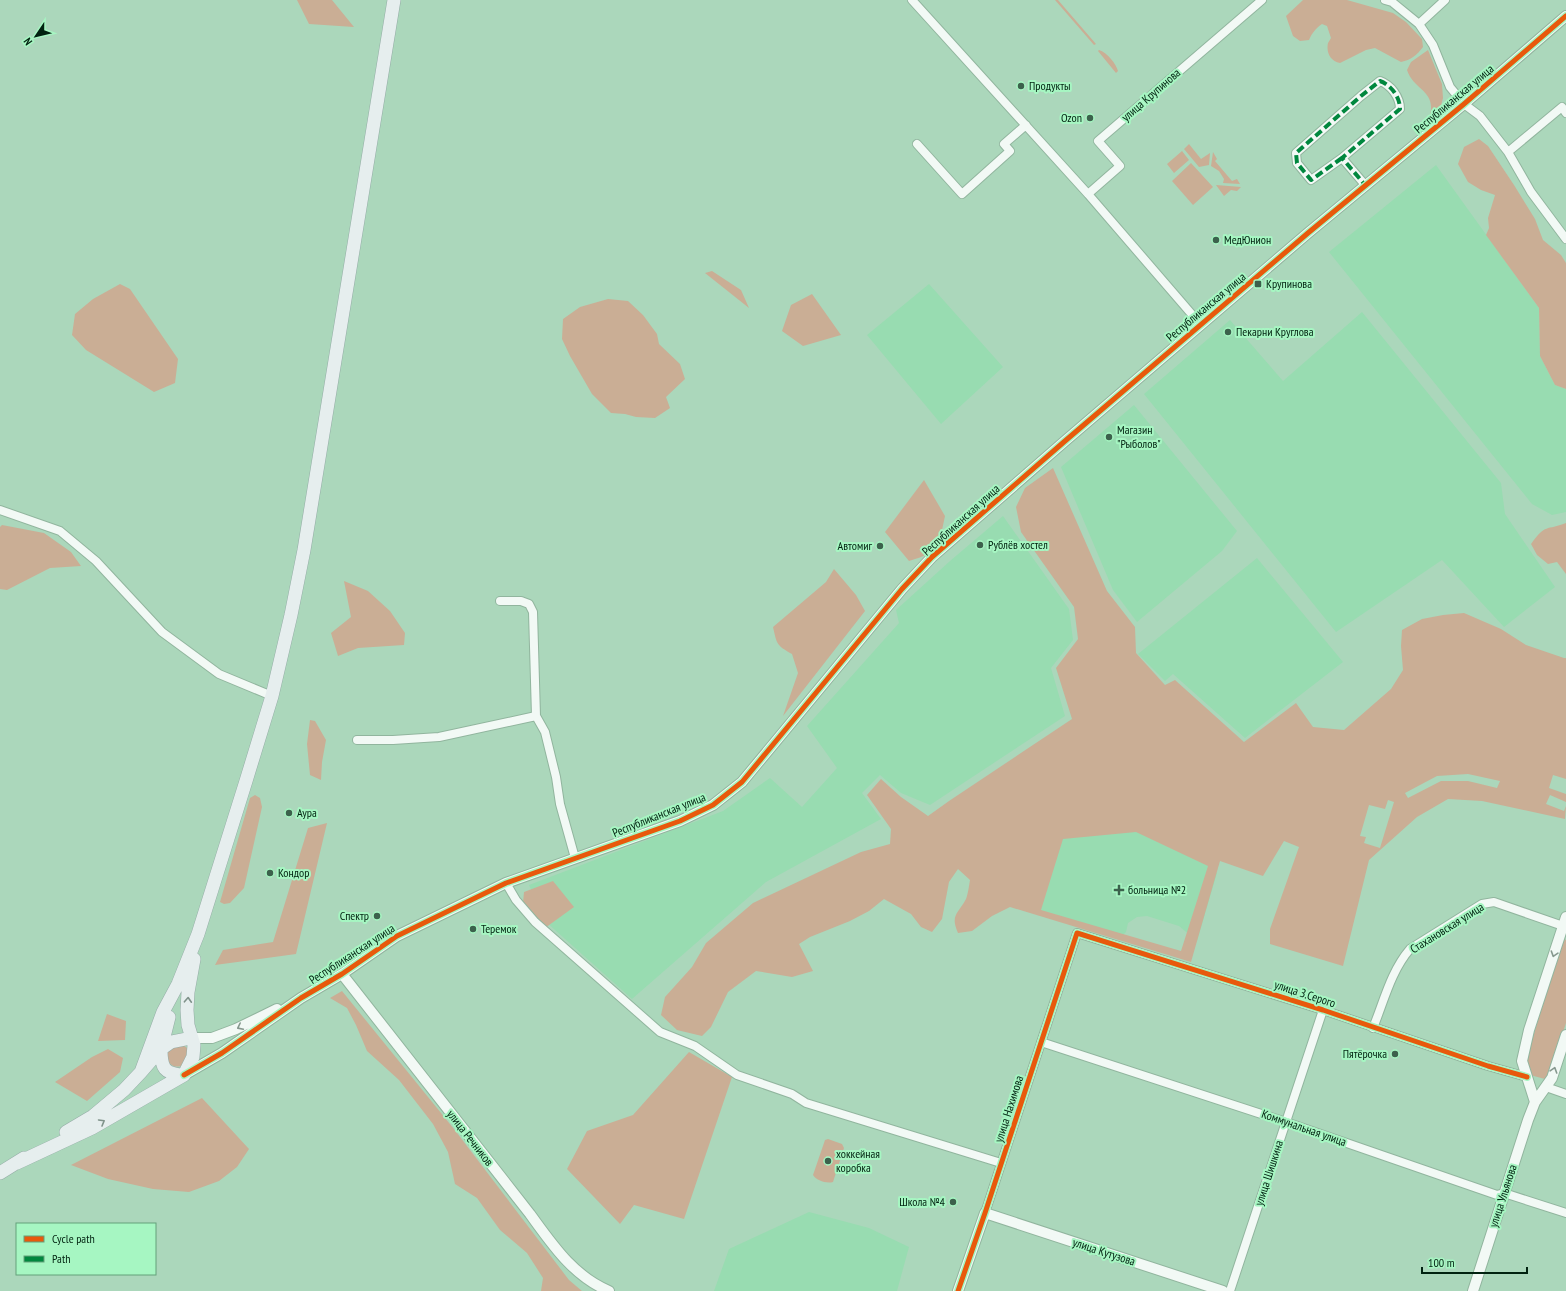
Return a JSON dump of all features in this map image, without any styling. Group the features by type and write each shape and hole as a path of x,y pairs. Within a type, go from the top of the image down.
{"main road":[{"path":"141,1072 163,1012 178,984 198,934 272,696 292,615 304,550 394,0"},
{"path":"197,1038 188,1025 188,992 198,934"},
{"path":"178,984 161,1049 161,1061 165,1070 172,1074 184,1075"},
{"path":"0,1173 93,1116 124,1090 161,1049 171,1042 197,1038"},
{"path":"17,1163 92,1128 184,1075 193,1057 194,1045 197,1038"}],"street":[{"path":"912,0 1088,194 1201,325"},
{"name":"улица Крупинова","path":"1088,194 1120,166 1098,141 1262,0"},
{"path":"1386,0 1392,2 1419,24 1433,46 1450,87 1464,104 1480,116 1508,152 1531,192 1566,239"},
{"path":"1419,24 1445,0"},
{"name":"Республиканская улица","path":"301,998 342,974 397,936 506,883 680,821 714,805 742,782 902,589 932,557 1065,441 1566,16"},
{"path":"1380,81 1387,84 1400,101 1400,109 1342,158 1311,180 1297,163 1296,154 1380,81"},
{"path":"1508,152 1562,107 1566,113"},
{"path":"917,144 962,194 1010,150 1004,144 1026,125"},
{"path":"1342,158 1366,186"},
{"path":"0,510 60,531 96,561 162,632 219,674 272,696"},
{"path":"500,601 521,601 529,604 533,612 536,716 545,732 556,777 560,804 575,858"},
{"path":"357,740 393,740 439,736 536,716"},
{"path":"506,883 516,900 535,922 660,1032 695,1046 737,1075 792,1094 806,1103 1001,1163"},
{"name":"Стахановская улица","path":"1373,1028 1394,974 1406,953 1482,904 1494,902 1565,923"},
{"path":"1535,1102 1522,1061 1529,1030 1565,923"},
{"name":"улица Нахимова","path":"958,1291 986,1213 1077,933"},
{"name":"улица З.Серого","path":"1077,933 1323,1010 1488,1066 1527,1077"},
{"name":"улица Речников","path":"342,974 530,1214 558,1252 579,1273 607,1291"},
{"path":"197,1038 212,1038 236,1029 301,998"},
{"path":"184,1075 222,1052 301,998"},
{"name":"улица Шишкина","path":"1230,1291 1323,1010"},
{"name":"улица Ульянова","path":"1472,1291 1535,1102 1552,1078 1566,1035"},
{"name":"Коммунальная улица","path":"1041,1042 1286,1122 1497,1195 1504,1193 1566,1213"},
{"path":"1546,1087 1566,1094"},
{"name":"улица Кутузова","path":"986,1213 1223,1291"}],"shaded area":[{"path":"297,0 332,0 354,27 309,24"},
{"path":"1055,0 1058,0 1096,44 1094,45"},
{"path":"1303,0 1347,0 1393,13 1406,22 1422,39 1423,47 1414,57 1401,62 1375,48 1366,50 1340,63 1337,62 1331,58 1328,53 1328,43 1331,38 1327,26 1322,24 1314,31 1309,40 1300,41 1293,36 1286,16"},
{"path":"1099,50 1105,53 1113,62 1118,71 1116,73 1098,51"},
{"path":"1428,50 1442,84 1443,98 1438,117 1433,119 1430,115 1430,100 1410,77 1407,70 1411,62"},
{"path":"1479,139 1488,146 1514,185 1535,219 1543,240 1561,255 1566,263 1566,389 1555,385 1540,356 1539,308 1486,235 1489,228 1488,218 1495,195 1481,190 1468,182 1458,164 1464,147"},
{"path":"1189,144 1201,159 1210,153 1209,165 1199,167 1184,149"},
{"path":"1182,151 1189,160 1174,173 1167,164"},
{"path":"1213,152 1217,159 1215,161 1232,181 1237,179 1240,184 1223,183 1224,179 1219,171 1211,166"},
{"path":"1191,163 1213,187 1193,205 1172,181"},
{"path":"1436,165 1539,308 1540,356 1555,385 1566,389 1566,512 1552,515 1532,504 1329,252"},
{"path":"1216,185 1241,187 1237,191 1231,190 1224,196"},
{"path":"712,271 741,290 749,308 705,273"},
{"path":"120,284 130,289 178,359 175,383 154,392 86,350 72,335 75,314 93,299"},
{"path":"929,284 1003,367 941,424 867,335"},
{"path":"812,294 841,335 803,346 782,331 791,305"},
{"path":"608,299 628,301 643,315 657,334 659,344 680,364 685,379 666,397 670,408 655,418 611,413 592,394 562,339 563,319 580,307"},
{"path":"1362,312 1501,483 1505,514 1555,587 1504,627 1442,560 1336,632 1144,394 1230,320 1283,381"},
{"path":"1134,405 1237,531 1222,551 1137,622 1113,590 1061,467"},
{"path":"1053,468 1107,591 1135,627 1136,653 1165,685 1175,680 1244,742 1296,703 1313,727 1344,730 1391,689 1403,670 1401,646 1402,630 1422,619 1464,613 1501,629 1526,645 1566,658 1566,779 1553,775 1549,788 1566,794 1566,802 1550,795 1546,804 1564,811 1566,806 1565,819 1482,801 1448,799 1417,817 1369,860 1343,966 1270,944 1270,929 1299,847 1284,841 1263,876 1220,861 1191,962 1010,907 992,916 972,931 958,933 955,918 966,899 970,880 958,869 949,882 942,919 932,932 921,927 911,914 884,899 869,911 850,921 810,937 799,944 813,971 792,977 756,971 728,992 711,1027 702,1036 677,1030 661,1015 665,997 692,967 706,943 753,903 861,852 890,844 891,829 867,795 881,779 901,797 928,816 1072,719 1056,668 1078,639 1074,607 1021,532 1016,507 1025,488","holes":["1468,774 1500,781 1497,788 1468,781 1441,781 1408,798 1405,793 1437,776","1388,800 1394,802 1380,848 1364,843 1366,837 1360,836 1369,805 1385,809","1136,832 1208,866 1181,951 1041,910 1063,839"]},
{"path":"924,480 945,516 941,534 936,546 927,554 909,561 885,532"},
{"path":"1003,516 1069,609 1073,640 1051,668 1065,716 930,805 901,793 880,775 862,793 881,819 766,882 632,999 545,921 529,885 723,811 770,778 802,807 837,768 807,726 899,623 896,610"},
{"path":"1566,523 1566,574 1557,562 1548,564 1537,555 1531,544 1543,530"},
{"path":"2,525 44,533 71,552 81,566 50,568 7,590 0,589 0,527"},
{"path":"1257,558 1343,662 1245,738 1173,674 1165,681 1138,654"},
{"path":"834,569 856,595 865,611 783,716 798,673 792,654 778,644 773,627 826,582"},
{"path":"344,581 368,591 390,611 405,633 404,645 358,648 338,656 331,633 351,617"},
{"path":"310,720 315,721 326,740 322,762 321,780 310,775 307,744"},
{"path":"255,795 260,798 262,807 244,888 230,903 224,904 220,902 250,798"},
{"name":"больница №2","path":"1156,819 1217,873 1197,941 1179,926 1147,916 1137,917 1128,923 1126,932 1121,937 1028,907 1063,833"},
{"path":"327,823 296,954 215,965 223,950 273,942 308,828"},
{"path":"553,881 574,907 545,928 523,903 524,892"},
{"path":"1562,938 1566,940 1566,1023 1550,1072 1545,1079 1530,1075 1526,1061"},
{"path":"342,991 454,1129 569,1280 582,1291 541,1291 543,1278 527,1253 500,1230 477,1198 455,1184 448,1152 433,1124 399,1080 367,1051 347,1008 330,998"},
{"path":"107,1014 126,1021 125,1040 98,1041"},
{"path":"183,1045 187,1048 189,1053 184,1065 176,1067 167,1060 168,1048"},
{"path":"108,1049 123,1058 120,1072 87,1101 55,1082 92,1057"},
{"path":"689,1052 732,1077 684,1219 634,1205 620,1224 567,1169 587,1131 633,1115"},
{"path":"202,1098 249,1149 237,1167 219,1181 189,1192 153,1189 108,1179 71,1165"},
{"name":"хоккейная коробка","path":"828,1139 842,1144 844,1148 833,1182 822,1181 813,1175 825,1140"},
{"path":"809,1212 869,1228 909,1247 897,1291 714,1291 729,1249"}],"marked path":[{"path":"1342,158 1311,180 1297,163 1296,153 1380,81 1388,85 1397,96 1400,109 1342,158 1366,186"}],"cycle path":[{"path":"184,1075 222,1053 301,998 342,974 397,936 506,883 680,821 713,805 742,782 902,589 932,557 1308,233 1464,104 1566,16"},
{"path":"958,1291 1077,933 1323,1010 1488,1066 1527,1077"}],"place":[{"name":"Продукты","path":"1021,86"},
{"name":"Ozon","path":"1090,118"},
{"name":"МедЮнион","path":"1216,240"},
{"name":"Крупинова","path":"1258,284"},
{"name":"Пекарни Круглова","path":"1228,332"},
{"name":"Магазин \"Рыболов\"","path":"1109,437"},
{"name":"Рублёв хостел","path":"980,545"},
{"name":"Автомиг","path":"880,546"},
{"name":"Аура","path":"289,813"},
{"name":"Кондор","path":"270,873"},
{"name":"больница №2","path":"1119,890"},
{"name":"Спектр","path":"377,916"},
{"name":"Теремок","path":"473,929"},
{"name":"Пятёрочка","path":"1395,1054"},
{"name":"хоккейная коробка","path":"828,1161"},
{"name":"Школа №4","path":"953,1202"}]}
